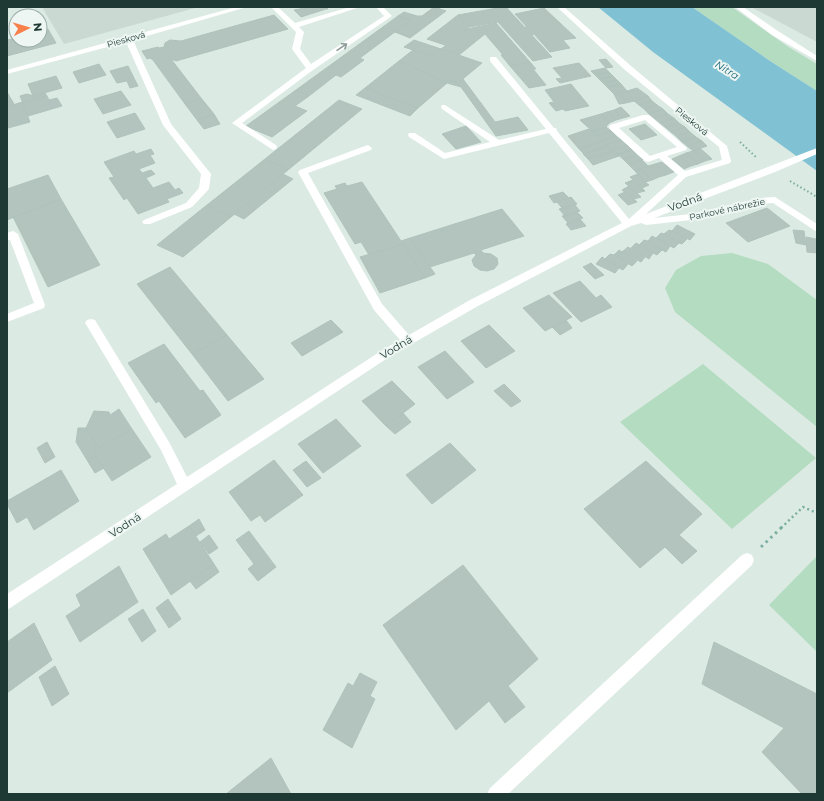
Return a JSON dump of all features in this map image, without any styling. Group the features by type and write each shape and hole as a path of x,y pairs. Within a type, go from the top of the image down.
{"street":[{"name":"Piesková","path":"7,72 244,7"},
{"path":"274,7 300,32 296,49 310,68"},
{"path":"293,26 357,7"},
{"path":"273,147 236,123 310,68 388,16 379,7"},
{"name":"Piesková","path":"560,7 628,68 723,146 727,161 683,175 628,224"},
{"path":"738,7 775,33 817,59"},
{"path":"128,38 167,125 206,174 204,189 188,205 147,222"},
{"path":"493,59 553,130 628,224"},
{"path":"445,107 497,143"},
{"path":"646,117 683,148 661,155 648,159 613,126 646,117"},
{"path":"412,135 444,156 553,130"},
{"path":"368,148 303,172 378,307 407,341"},
{"name":"Vodná","path":"7,603 385,354 474,303 628,224 772,170 817,151"},
{"path":"661,155 683,175"},
{"name":"Parkové nábrežie","path":"628,224 691,217 760,201 775,200 817,229"},
{"path":"7,237 13,234 40,305 7,318"},
{"path":"91,323 165,446 185,486"},
{"path":"496,794 747,560"}],"path":[{"path":"772,170 817,198"},
{"path":"747,560 804,507 817,513"}],"shaded area":[{"path":"199,7 64,44 48,17 48,8 43,8"},
{"path":"751,7 817,7 817,42 753,8"}],"green space":[{"path":"692,7 732,7 787,46 817,64 817,91 770,61"},
{"path":"732,253 768,264 817,300 817,427 675,312 665,288 676,270 701,256"},
{"path":"703,364 816,458 732,529 620,422"},
{"path":"817,556 817,652 769,605"}],"water":[{"name":"Nitra","path":"598,7 692,7 770,61 817,91 817,171 653,52"}],"building":[{"path":"310,7 326,7 328,9 301,17 294,10"},
{"path":"434,7 446,11 410,38 395,32 411,20 398,16 404,12 422,16"},
{"path":"506,7 552,57 533,61 498,22 469,27 458,15"},
{"path":"544,8 576,38 563,40 570,48 550,52 534,34 532,35 515,14"},
{"path":"274,15 288,29 176,61 171,59 201,98 185,104 153,60 150,58 147,59 142,51 164,47 165,43 170,40 181,41"},
{"path":"458,15 469,27 467,29 445,45 427,39"},
{"path":"398,16 411,20 360,58 364,60 341,77 336,75 309,96 296,90"},
{"path":"496,23 530,62 510,66 501,55 503,55 485,34 459,55 441,49 467,29"},
{"path":"48,29 56,43 48,45"},
{"path":"7,40 8,48 37,48 7,56"},
{"path":"414,40 423,43 413,50 404,47"},
{"path":"423,43 441,49 431,57 413,50"},
{"path":"441,49 482,63 458,83 450,80 447,83 399,61 413,50 431,57"},
{"path":"606,59 613,67 606,68 599,60"},
{"path":"399,61 447,83 418,108 365,88"},
{"path":"530,62 536,69 533,69 546,85 529,88 510,66"},
{"path":"579,63 591,76 560,83 556,79 562,78 553,68"},
{"path":"99,64 106,75 79,83 73,72"},
{"path":"128,66 138,86 130,88 127,81 117,83 110,71"},
{"path":"605,68 609,72 595,75 591,71"},
{"path":"609,72 613,76 599,79 595,75"},
{"path":"56,76 62,88 33,96 28,84"},
{"path":"613,76 617,80 603,83 599,79"},
{"path":"463,79 495,122 518,117 528,130 496,136 461,87 447,83 450,80 458,83"},
{"path":"617,80 621,84 607,87 603,83"},
{"path":"571,84 589,106 565,111 563,109 556,111 549,103 554,102 545,90"},
{"path":"621,84 627,91 614,94 607,87"},
{"path":"365,88 418,108 410,116 356,95"},
{"path":"637,88 648,96 634,101 627,91"},
{"path":"296,90 309,96 295,106 307,111 272,137 246,126"},
{"path":"121,91 131,105 103,114 94,99"},
{"path":"627,91 634,101 626,103 620,92"},
{"path":"7,92 14,104 7,107"},
{"path":"620,92 626,103 619,104 614,94"},
{"path":"45,93 47,96 35,99 34,96"},
{"path":"27,94 34,96 35,99 23,103 20,96"},
{"path":"47,96 49,100 57,98 62,106 28,116 22,103"},
{"path":"648,96 652,101 639,105 634,101"},
{"path":"201,98 214,114 197,120 185,104"},
{"path":"339,100 362,109 288,170 265,159"},
{"path":"652,101 657,105 644,109 639,105"},
{"path":"22,102 30,122 8,128 7,107"},
{"path":"657,105 663,109 649,114 644,109"},
{"path":"621,107 630,116 623,118 614,110"},
{"path":"663,109 668,114 654,118 649,114"},
{"path":"614,110 623,118 616,120 607,112"},
{"path":"607,112 616,120 609,123 601,114"},
{"path":"135,113 145,129 117,138 107,122"},
{"path":"214,114 220,124 204,129 197,120"},
{"path":"601,114 609,123 606,127 592,131 580,120"},
{"path":"668,114 674,118 660,123 654,118"},
{"path":"674,118 679,123 665,127 660,123"},
{"path":"679,123 685,127 671,132 665,127"},
{"path":"645,124 657,135 641,140 629,129"},
{"path":"466,126 481,142 456,149 442,134"},
{"path":"606,127 611,131 597,136 592,131"},
{"path":"685,127 690,132 676,136 671,132"},
{"path":"589,129 602,141 579,149 568,136"},
{"path":"611,131 616,136 602,140 597,136"},
{"path":"690,132 696,137 681,141 676,136"},
{"path":"616,136 621,140 607,145 602,140"},
{"path":"696,137 702,141 687,146 681,141"},
{"path":"621,140 627,145 612,150 607,145"},
{"path":"602,141 608,146 584,154 579,149"},
{"path":"702,141 707,146 693,151 687,146"},
{"path":"627,145 632,150 617,154 612,150"},
{"path":"608,146 613,151 588,159 583,154"},
{"path":"700,148 712,159 705,161 693,151"},
{"path":"151,149 154,154 150,155 155,163 139,169 142,173 151,170 155,174 146,178 153,188 169,182 175,190 179,188 183,193 167,199 169,202 138,214 127,198 124,200 109,178 114,177 104,162 134,151 136,154"},
{"path":"632,150 637,155 623,159 617,154"},
{"path":"613,151 619,156 593,165 588,159"},
{"path":"693,151 705,161 698,164 686,153"},
{"path":"686,153 698,164 691,166 679,156"},
{"path":"637,155 643,160 628,164 623,159"},
{"path":"679,156 691,166 684,169 672,159"},
{"path":"265,159 288,170 231,217 207,205"},
{"path":"642,160 648,166 635,171 628,164"},
{"path":"662,162 674,172 666,175 655,164"},
{"path":"655,164 666,175 659,177 648,166"},
{"path":"648,166 659,177 652,180 640,169"},
{"path":"640,169 652,180 645,182 635,171"},
{"path":"283,174 293,179 244,219 234,214"},
{"path":"638,174 649,185 642,188 630,177"},
{"path":"48,175 61,199 7,220 7,189"},
{"path":"633,180 645,191 637,193 625,183"},
{"path":"362,182 403,244 369,255 361,242 355,244 324,193 337,189 335,186 345,183 347,186"},
{"path":"629,186 641,197 634,199 622,190"},
{"path":"563,192 569,198 554,203 549,196"},
{"path":"625,192 637,202 628,205 618,195"},
{"path":"571,197 577,204 562,208 557,202"},
{"path":"61,199 100,265 48,287 13,217"},
{"path":"574,204 580,211 565,216 559,209"},
{"path":"207,205 231,217 183,257 157,245"},
{"path":"767,208 790,226 748,242 726,223"},
{"path":"502,209 524,236 481,250 483,253 491,254 497,258 498,264 494,269 487,271 480,270 474,266 472,260 476,255 474,253 430,267 410,238"},
{"path":"577,212 583,218 568,223 562,216"},
{"path":"580,219 586,226 571,230 566,224"},
{"path":"677,225 695,234 690,240 672,231"},
{"path":"669,230 687,239 682,244 679,243 664,234"},
{"path":"793,230 804,231 806,245 796,243"},
{"path":"661,233 679,243 674,248 656,238"},
{"path":"652,236 670,246 666,252 648,241"},
{"path":"806,237 816,239 817,253 807,252"},
{"path":"410,238 435,274 425,278 401,241"},
{"path":"644,240 662,250 657,255 639,245"},
{"path":"636,243 653,253 649,259 631,248"},
{"path":"403,244 425,278 380,293 360,257"},
{"path":"628,247 645,257 641,262 622,252"},
{"path":"619,250 637,261 632,266 614,255"},
{"path":"610,254 628,264 623,270 605,259"},
{"path":"602,257 619,268 615,273 596,264"},
{"path":"591,263 604,275 595,279 583,267"},
{"path":"170,267 227,335 192,354 137,284"},
{"path":"580,281 596,298 601,295 612,307 581,322 553,293"},
{"path":"549,295 572,317 545,331 523,308"},
{"path":"331,320 343,332 302,356 291,343"},
{"path":"566,320 572,328 560,335 552,327"},
{"path":"489,325 515,351 486,368 461,341"},
{"path":"227,335 264,379 228,401 192,354"},
{"path":"164,344 200,391 203,390 221,415 185,438 159,401 156,403 128,363"},
{"path":"445,351 474,382 447,399 418,367"},
{"path":"392,381 415,404 386,426 362,401"},
{"path":"504,384 521,401 511,407 494,391"},
{"path":"119,409 132,429 99,448 86,428 94,411 109,412 110,415"},
{"path":"403,413 411,422 395,434 386,426"},
{"path":"336,419 361,446 323,473 298,444"},
{"path":"78,428 86,428 99,448 93,452 95,455 87,460 76,442"},
{"path":"132,429 151,457 112,481 93,452"},
{"path":"47,442 55,457 45,463 37,448"},
{"path":"450,443 476,470 432,504 406,475"},
{"path":"95,455 104,468 95,473 87,460"},
{"path":"274,460 303,495 265,522 260,515 251,521 229,492"},
{"path":"306,461 321,478 307,487 293,470"},
{"path":"646,461 702,514 679,535 697,551 682,564 665,547 640,568 584,509"},
{"path":"61,470 79,501 34,530 27,517 17,523 7,504 7,501"},
{"path":"199,519 205,530 196,536 189,526"},
{"path":"189,526 214,564 171,595 143,549 166,534 169,539"},
{"path":"249,531 276,567 258,581 248,569 254,564 236,540"},
{"path":"209,535 218,548 209,554 200,542"},
{"path":"214,564 219,572 196,589 190,581"},
{"path":"463,565 538,659 508,686 525,707 505,723 489,701 456,730 383,625"},
{"path":"119,566 138,602 80,642 66,616 81,606 76,595"},
{"path":"168,599 181,619 169,628 156,608"},
{"path":"143,609 156,631 142,642 128,619"},
{"path":"34,623 52,660 7,693 7,642"},
{"path":"714,642 817,694 817,794 802,794 762,752 784,728 702,684"},
{"path":"55,666 69,694 52,706 39,677"},
{"path":"360,673 377,682 370,696 375,699 352,748 323,730 348,683 353,686"},
{"path":"271,758 291,794 226,794"}]}
